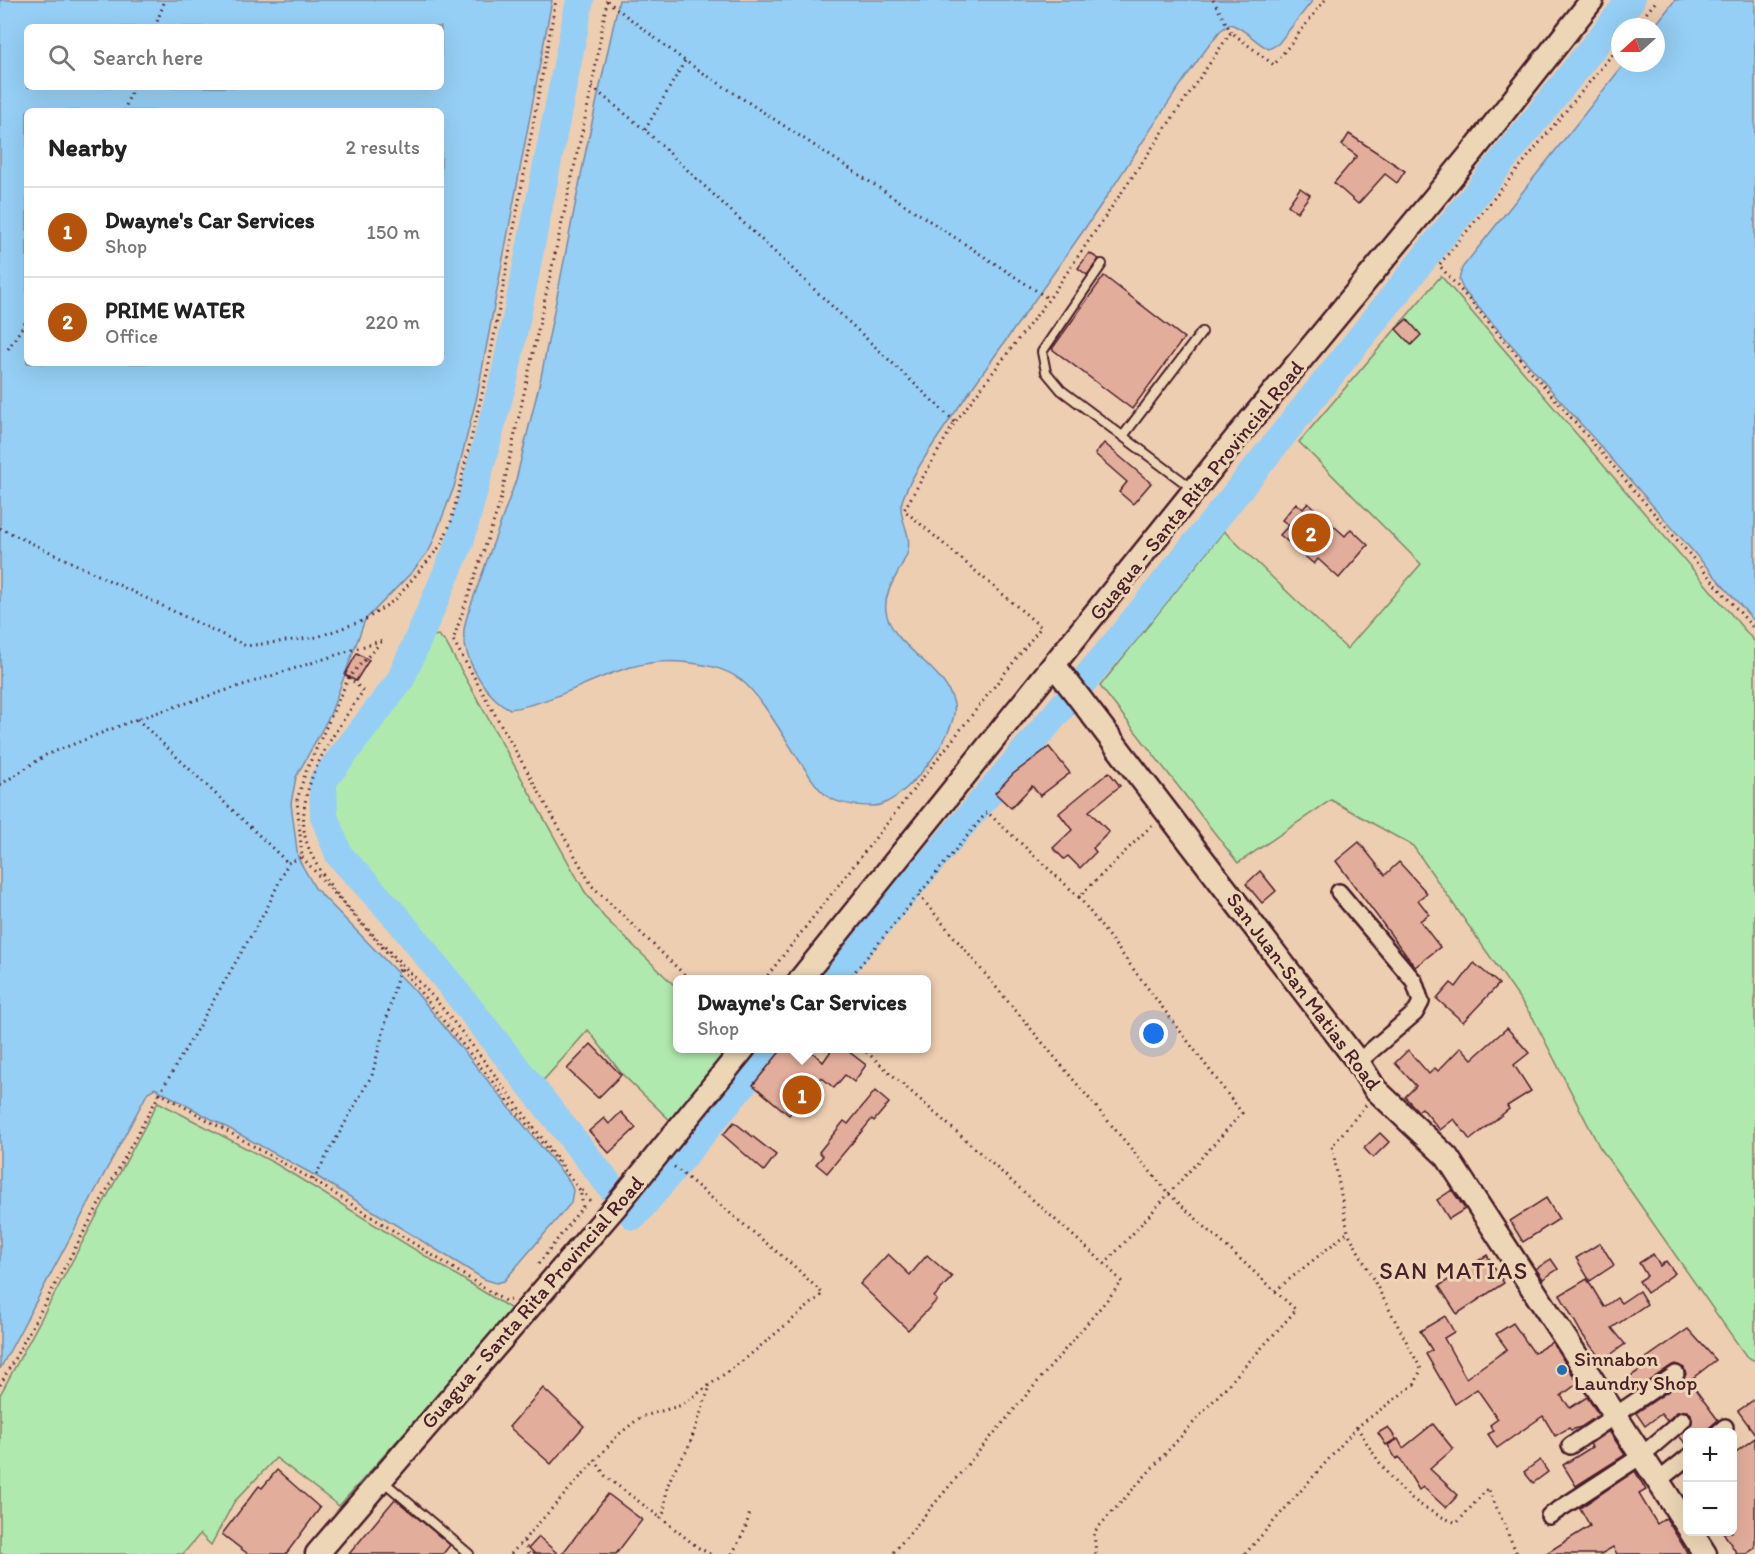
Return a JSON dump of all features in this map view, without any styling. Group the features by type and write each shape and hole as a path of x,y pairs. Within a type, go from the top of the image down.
{"main road":[{"name":"Guagua - Santa Rita Provincial Road","path":"804,975 1061,673 1194,490 1473,151 1592,0"},
{"name":"San Juan-San Matias Road","path":"1061,673 1358,1062 1375,1089 1447,1157 1683,1519"},
{"name":"Guagua - Santa Rita Provincial Road","path":"317,1554 610,1214 740,1053"},
{"path":"1694,1536 1705,1554"}],"street":[{"path":"1338,892 1414,981 1421,1002 1415,1013 1358,1062"},
{"path":"1569,1446 1676,1374"},
{"path":"1549,1516 1641,1456 1683,1420"},
{"path":"1658,1481 1683,1461"}],"lane":[{"path":"1102,264 1042,352 1046,372 1061,390 1194,490"},
{"path":"1123,436 1202,332"},
{"path":"380,1479 469,1554"}],"path":[{"path":"156,24 165,0"},
{"path":"0,528 246,646 317,637 342,630 365,620 396,598 441,545 451,522 488,369 556,0"},
{"path":"685,975 592,886 453,640 499,506 592,87 607,0 685,61 1049,298"},
{"path":"1213,0 1232,32 1274,65 1325,0"},
{"path":"1642,18 1657,0"},
{"path":"768,975 1041,627 904,510 955,422 1049,298 1232,32"},
{"path":"1611,56 1439,265 1755,630"},
{"path":"645,130 685,61"},
{"path":"592,87 645,130 955,422"},
{"path":"125,108 131,90"},
{"path":"8,349 24,325"},
{"path":"0,785 46,755 136,719 383,640 349,678 306,771 297,800 302,857 400,967 580,1190 583,1206 534,1270"},
{"path":"349,678 363,691 307,786 304,828 316,866 353,911 438,1003 610,1214"},
{"path":"136,719 288,863"},
{"path":"852,975 987,812 1079,897 1242,1113 1105,1264"},
{"path":"1079,897 1154,822"},
{"path":"0,1385 160,1093 267,909 288,863 302,857"},
{"path":"919,895 1169,1194 1296,1310 1094,1532 1096,1554"},
{"path":"313,1180 372,1075 400,967"},
{"path":"868,1053 1105,1264 1122,1282 892,1554"},
{"path":"160,1093 313,1180 505,1301 513,1297"},
{"path":"1245,1554 1357,1427 1415,1384 1421,1368 1348,1232 1332,1146 1369,1101"},
{"path":"511,1554 618,1435 641,1417 682,1405 823,1294 794,1266 658,1154"},
{"path":"1275,1291 1348,1232"},
{"path":"661,1518 664,1512 667,1487 674,1470 688,1449 711,1384"},
{"path":"1357,1427 1389,1479 1433,1515 1457,1523 1488,1488 1517,1554"},
{"path":"595,1460 606,1477 696,1547 710,1554"},
{"path":"732,1554 745,1530 750,1512"},
{"path":"524,1541 530,1554"}],"green space":[{"path":"1441,276 1755,642 1755,1361 1746,1356 1599,1146 1533,1018 1413,846 1331,800 1238,863 1100,686 1224,531 1347,649 1421,564 1299,442"},
{"path":"438,635 446,643 585,892 604,917 673,984 673,1053 726,1053 673,1123 622,1074 588,1030 541,1083 423,941 346,855 331,815 329,782 407,679 429,637"},
{"path":"158,1102 276,1164 513,1310 339,1506 276,1458 234,1502 211,1545 200,1534 183,1554 0,1554 0,1395"}],"water":[{"path":"0,0 552,0 477,396 454,487 430,549 413,571 365,620 330,715 296,777 291,803 298,858 315,888 416,992 569,1181 573,1190 571,1203 504,1281 496,1283 484,1279 316,1176 155,1088 148,1092 0,1369"},
{"path":"619,0 1313,0 1278,44 1269,49 1230,24 1220,31 1176,92 1070,250 942,430 908,486 901,507 909,541 907,554 889,589 886,611 897,635 940,678 954,704 948,732 939,749 914,781 886,803 874,806 849,804 832,799 824,793 812,780 758,698 741,680 720,669 682,662 658,662 636,666 553,697 510,709 487,690 467,654 464,629 468,613 516,480 541,377 586,150"},
{"path":"1675,0 1755,0 1755,622 1464,291 1459,280 1462,268 1618,72 1665,72 1665,18 1661,18"}],"building":[{"path":"1349,134 1405,171 1397,183 1385,174 1358,204 1334,183 1357,156 1342,145"},
{"path":"1300,188 1310,195 1297,212 1288,205"},
{"path":"1089,253 1099,259 1087,275 1078,268"},
{"path":"1104,276 1184,338 1132,409 1052,349"},
{"path":"1407,319 1421,335 1411,345 1396,329"},
{"path":"1104,443 1151,483 1133,504 1119,492 1127,482 1095,454"},
{"path":"1296,503 1303,509 1308,503 1345,536 1351,529 1368,545 1339,578 1318,559 1314,564 1280,535 1289,525 1282,520"},
{"path":"357,653 369,660 356,681 345,675"},
{"path":"1049,747 1070,773 1040,796 1032,786 1011,808 995,793 1013,774"},
{"path":"1109,772 1120,786 1089,811 1109,832 1093,848 1096,852 1080,868 1068,856 1064,859 1053,848 1072,830 1059,813"},
{"path":"1359,842 1385,875 1399,862 1427,893 1418,900 1429,914 1420,921 1440,947 1415,967 1336,861"},
{"path":"1260,871 1276,891 1262,903 1246,884"},
{"path":"1474,963 1499,984 1463,1022 1437,999 1451,983 1456,987"},
{"path":"1507,1028 1529,1053 1514,1065 1531,1091 1507,1106 1509,1109 1470,1140 1454,1119 1440,1130 1422,1108 1418,1111 1405,1097 1416,1086 1395,1063 1408,1050 1429,1074 1435,1068 1438,1071 1461,1047 1472,1059"},
{"path":"591,1044 621,1075 598,1098 567,1069"},
{"path":"779,1053 813,1053 823,1062 829,1053 850,1053 866,1065 854,1082 845,1075 834,1088 821,1077 789,1115 753,1085"},
{"path":"875,1091 889,1103 874,1121 872,1119 827,1173 816,1164 823,1156 819,1152 844,1121 848,1124"},
{"path":"621,1112 636,1128 609,1153 589,1131 604,1118 609,1124"},
{"path":"734,1122 776,1155 764,1171 723,1135"},
{"path":"1380,1133 1389,1142 1373,1158 1364,1148"},
{"path":"1452,1190 1465,1209 1449,1219 1437,1200"},
{"path":"1546,1198 1559,1219 1523,1242 1510,1221"},
{"path":"1600,1243 1614,1265 1590,1281 1576,1258"},
{"path":"888,1254 910,1275 927,1255 952,1277 934,1297 937,1300 908,1330 860,1284"},
{"path":"1653,1254 1660,1266 1666,1261 1675,1273 1647,1293 1639,1281 1647,1276 1639,1263"},
{"path":"1487,1255 1504,1283 1457,1314 1439,1286"},
{"path":"1551,1259 1558,1269 1543,1279 1536,1269"},
{"path":"1587,1279 1604,1307 1617,1298 1621,1303 1639,1291 1647,1304 1612,1328 1625,1344 1602,1361 1582,1334 1560,1295"},
{"path":"1445,1316 1454,1332 1444,1338 1466,1378 1507,1349 1496,1334 1513,1323 1534,1353 1552,1342 1578,1383 1561,1396 1570,1408 1587,1397 1599,1415 1581,1427 1571,1430 1569,1428 1555,1436 1543,1416 1497,1448 1488,1434 1494,1431 1490,1425 1498,1419 1477,1389 1455,1404 1426,1354 1432,1350 1420,1331"},
{"path":"1688,1329 1716,1360 1689,1381 1718,1420 1709,1428 1687,1428 1692,1423 1691,1414 1687,1411 1677,1412 1667,1421 1661,1414 1645,1426 1636,1413 1682,1382 1686,1374 1684,1368 1676,1364 1634,1391 1626,1379 1646,1366 1642,1361"},
{"path":"543,1388 584,1426 551,1464 509,1427"},
{"path":"1755,1399 1755,1434 1738,1411"},
{"path":"1433,1424 1453,1449 1430,1469 1458,1495 1446,1508 1423,1487 1419,1490 1399,1457 1396,1459 1388,1445 1398,1439 1403,1448"},
{"path":"1388,1427 1396,1439 1386,1445 1378,1433"},
{"path":"1609,1431 1625,1455 1576,1486 1563,1465 1592,1447 1590,1444"},
{"path":"1755,1438 1755,1548 1746,1554 1737,1554 1726,1536 1737,1536 1737,1451"},
{"path":"1540,1460 1548,1472 1533,1483 1524,1472"},
{"path":"277,1470 320,1508 286,1554 248,1554 222,1534 259,1486 262,1488"},
{"path":"1635,1471 1646,1490 1639,1494 1657,1524 1666,1518 1688,1554 1617,1554 1613,1547 1601,1554 1545,1554 1590,1526 1580,1508"},
{"path":"608,1494 642,1520 616,1554 562,1554"},
{"path":"395,1499 450,1545 443,1554 349,1554"},
{"path":"539,1537 558,1554 535,1554 529,1548"}],"waterway":[{"path":"580,0 505,375 460,542 400,681 323,781 324,816 339,855 399,920 634,1216 769,1053"},
{"path":"835,975 1120,638 1631,0"}],"place":[{"name":"PRIME WATER","path":"1311,533"},
{"name":"Dwayne's Car Services","path":"802,1095"},
{"name":"Sinnabon Laundry Shop","path":"1562,1370"}],"district":[{"name":"SAN MATIAS","path":"1454,1270"}]}
